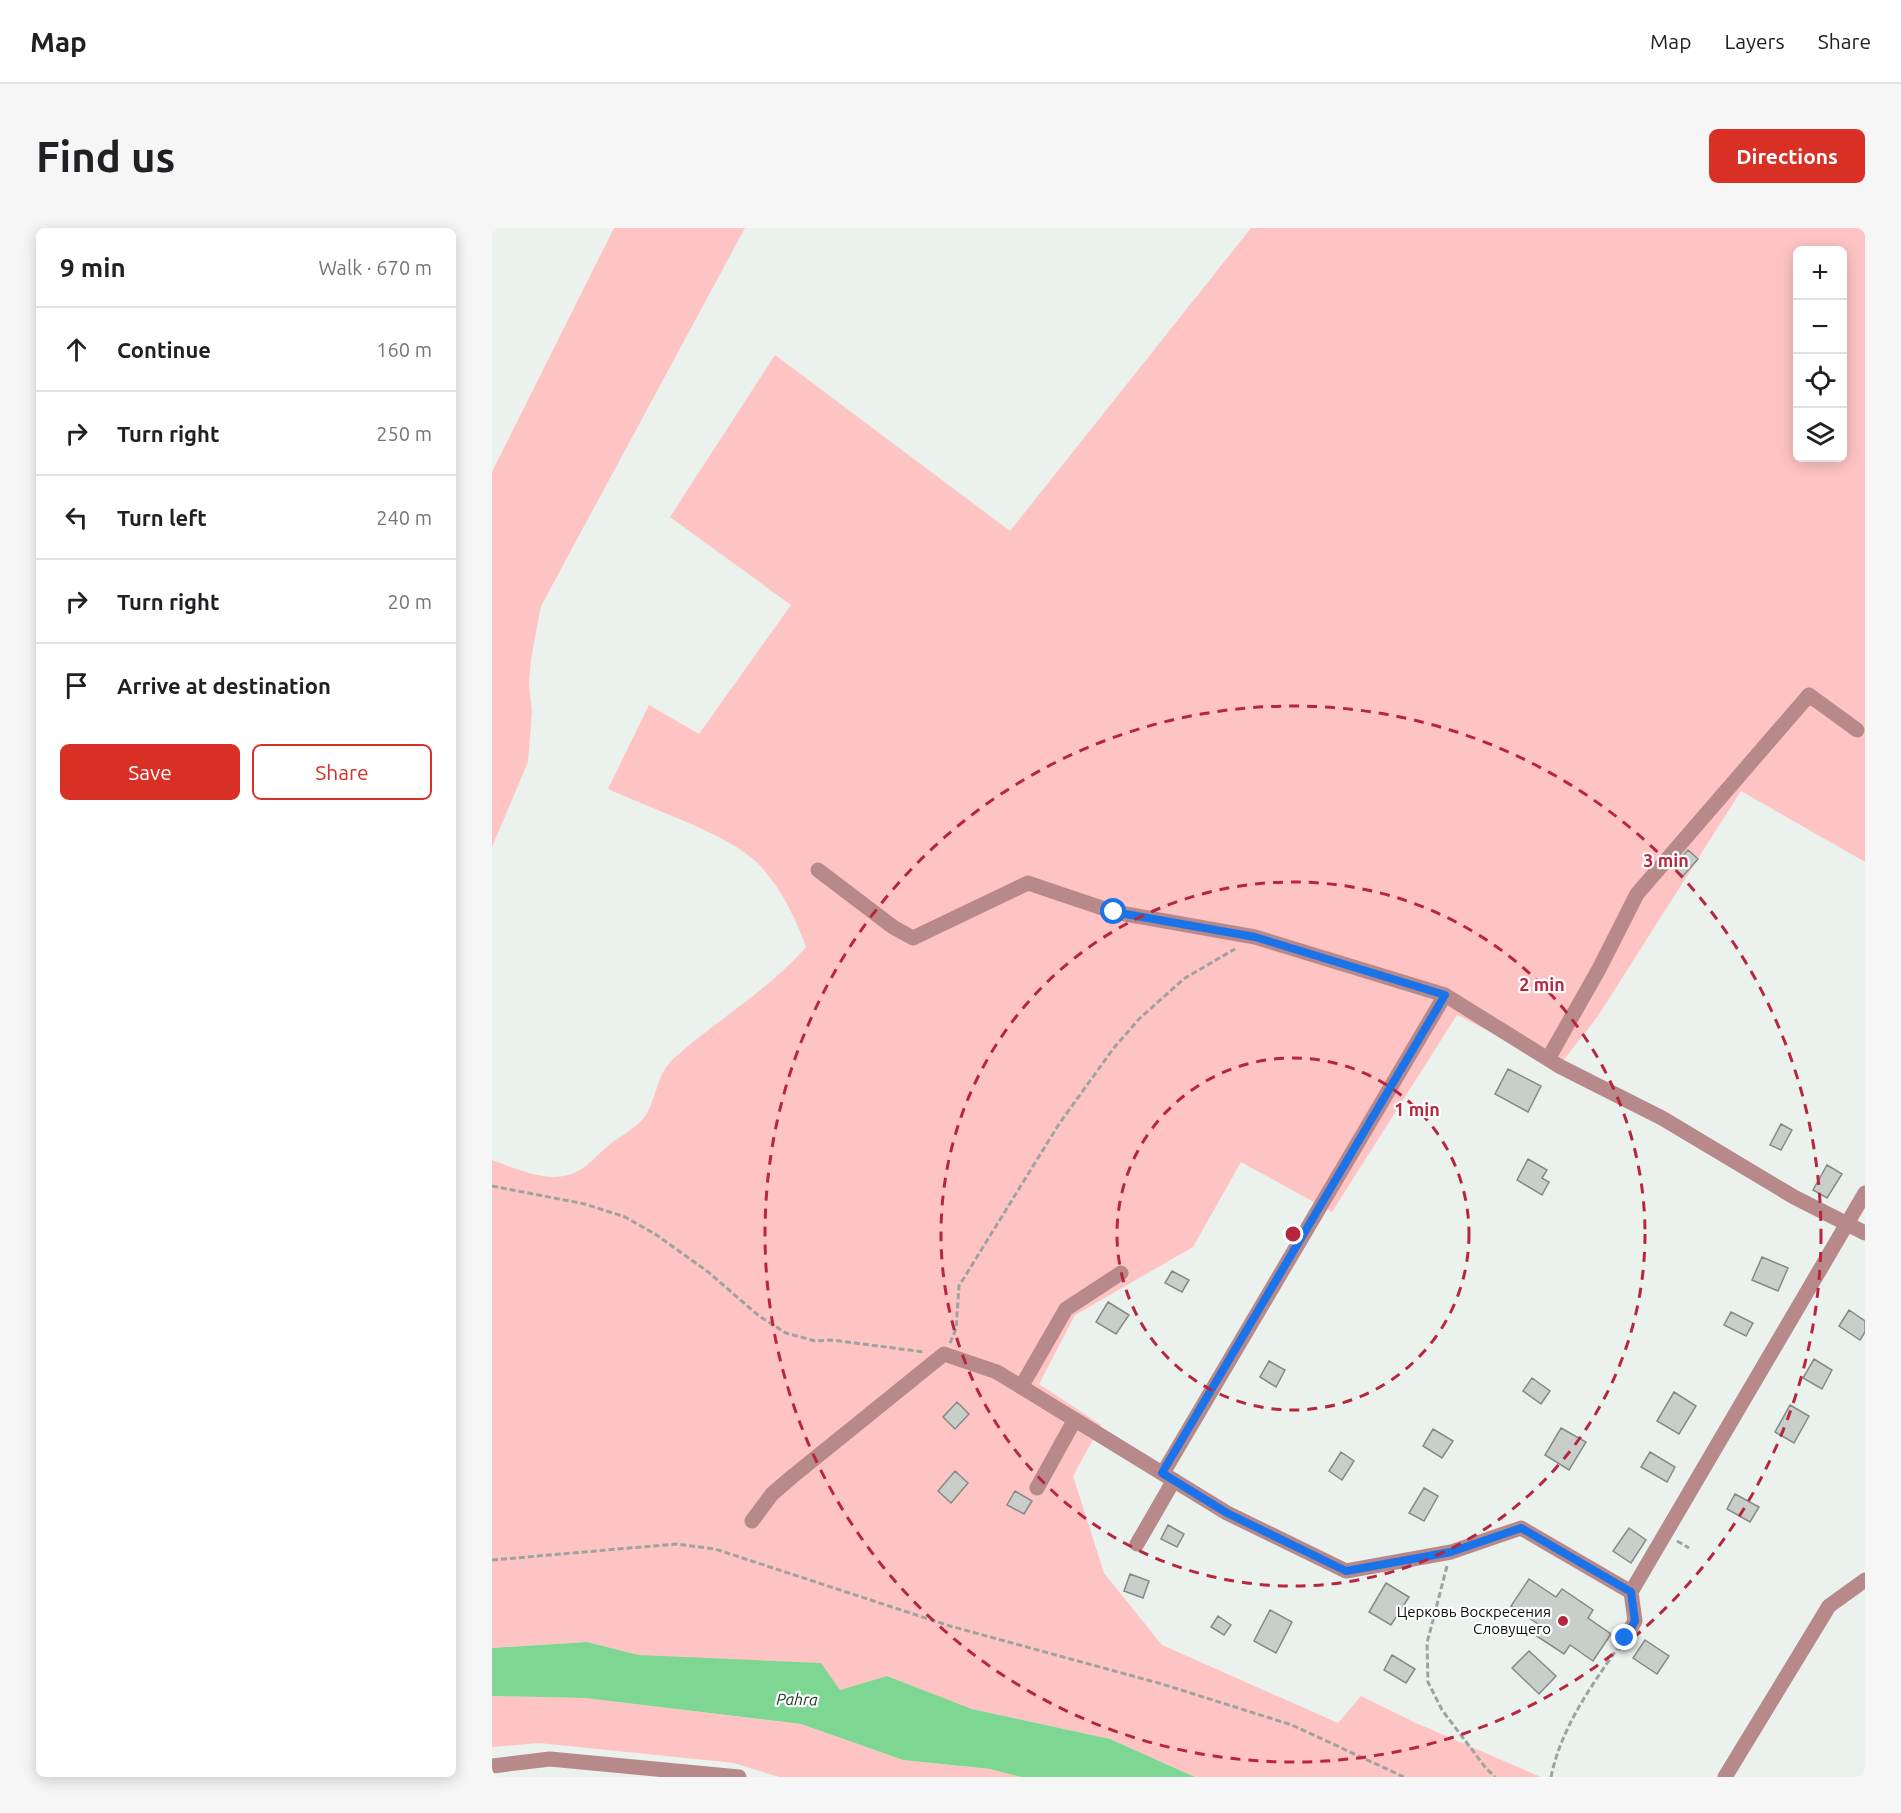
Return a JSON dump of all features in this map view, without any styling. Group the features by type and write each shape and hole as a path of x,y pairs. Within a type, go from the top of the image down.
{"street":[{"path":"1548,1059 1599,969 1637,894 1809,695 1857,730"},
{"path":"818,870 893,927 913,938 1028,883 1114,912 1255,937 1445,995 1548,1059 1662,1118 1794,1197 1865,1233"},
{"path":"1137,1544 1168,1476 1445,995"},
{"path":"1625,1638 1635,1621 1631,1592 1865,1193"},
{"path":"1021,1387 1066,1309 1121,1273"},
{"path":"752,1521 772,1494 944,1354 997,1372 1227,1513 1346,1571 1451,1552 1521,1528 1631,1592"},
{"path":"1037,1488 1074,1421"},
{"path":"1725,1777 1829,1606 1865,1580"},
{"path":"492,1766 550,1760 739,1777"}],"path":[{"path":"492,1186 585,1204 625,1217 707,1270 759,1316 786,1333 815,1341 832,1340 944,1354 956,1329 958,1286 1059,1124 1113,1049 1139,1018 1185,978 1255,937"},
{"path":"492,1560 635,1546 676,1544 716,1549 950,1626 1162,1684 1292,1725 1404,1777"},
{"path":"1451,1552 1427,1643 1428,1682 1442,1710 1495,1777"},
{"path":"1551,1777 1556,1751 1584,1697 1625,1638"}],"shaded area":[{"path":"614,228 745,228 541,606 531,659 529,684 532,711 528,762 492,847 492,472"},
{"path":"1251,228 1865,228 1865,862 1741,791 1598,1016 1559,1066 1457,1015 1332,1212 1241,1162 1193,1247 1075,1315 1039,1384 1101,1425 1073,1476 1104,1573 1162,1645 1338,1723 1361,1696 1416,1723 1541,1777 1195,1777 1110,1739 972,1709 887,1676 840,1690 639,1655 587,1642 492,1648 492,1160 528,1173 552,1177 576,1172 587,1165 607,1146 643,1119 650,1108 660,1078 673,1059 775,978 806,947 797,923 778,888 752,858 739,848 703,829 608,789 649,705 699,734 791,605 670,517 775,355 1010,531"},
{"path":"492,1696 585,1698 801,1724 903,1760 990,1769 1021,1777 779,1777 734,1763 539,1743 492,1747"}],"water":[{"name":"Pahra","path":"587,1642 639,1655 821,1663 840,1690 887,1676 972,1709 1110,1739 1195,1777 1021,1777 990,1769 903,1760 801,1724 585,1698 492,1696 492,1648"}],"building":[{"path":"1688,850 1698,859 1683,876 1673,867"},
{"path":"1508,1069 1541,1086 1528,1112 1495,1094"},
{"path":"1781,1124 1792,1130 1781,1150 1770,1145"},
{"path":"1528,1159 1547,1170 1542,1178 1549,1182 1542,1195 1517,1180"},
{"path":"1827,1165 1842,1174 1827,1198 1813,1190"},
{"path":"1762,1257 1788,1268 1778,1291 1752,1280"},
{"path":"1172,1271 1189,1280 1182,1292 1165,1283"},
{"path":"1108,1302 1129,1315 1116,1334 1096,1322"},
{"path":"1849,1310 1865,1321 1865,1332 1860,1340 1839,1326"},
{"path":"1731,1312 1753,1323 1746,1336 1724,1325"},
{"path":"1814,1359 1832,1370 1822,1389 1803,1378"},
{"path":"1269,1361 1285,1370 1276,1387 1260,1377"},
{"path":"1532,1378 1550,1391 1541,1404 1523,1391"},
{"path":"1674,1392 1696,1406 1679,1434 1657,1421"},
{"path":"957,1402 969,1414 955,1429 943,1417"},
{"path":"1790,1405 1809,1416 1794,1443 1775,1432"},
{"path":"1561,1428 1586,1442 1569,1470 1545,1455"},
{"path":"1433,1429 1453,1441 1442,1458 1423,1446"},
{"path":"1341,1452 1354,1461 1342,1480 1329,1471"},
{"path":"1650,1452 1675,1467 1667,1482 1641,1467"},
{"path":"955,1471 968,1483 951,1503 938,1491"},
{"path":"1424,1488 1438,1496 1424,1521 1409,1513"},
{"path":"1015,1491 1032,1501 1024,1514 1007,1505"},
{"path":"1735,1494 1759,1507 1750,1522 1727,1509"},
{"path":"1168,1525 1184,1534 1177,1547 1161,1539"},
{"path":"1629,1528 1646,1540 1631,1563 1613,1551"},
{"path":"1130,1574 1149,1581 1143,1598 1124,1591"},
{"name":"Церковь Воскресения Словущего","path":"1529,1579 1556,1597 1562,1589 1593,1610 1588,1618 1611,1634 1593,1661 1570,1645 1564,1654 1532,1633 1538,1624 1511,1606"},
{"path":"1386,1583 1409,1597 1391,1625 1369,1612"},
{"path":"1270,1610 1292,1622 1276,1653 1254,1641"},
{"path":"1218,1616 1231,1625 1224,1635 1211,1627"},
{"path":"1645,1640 1669,1656 1657,1674 1633,1658"},
{"path":"1529,1651 1556,1676 1539,1694 1512,1668"},
{"path":"1392,1655 1415,1669 1406,1683 1384,1670"}],"place":[{"name":"Церковь Воскресения Словущего","path":"1563,1621"}],"route":[{"path":"1114,912 1255,937 1445,995 1162,1473 1227,1513 1346,1571 1451,1552 1521,1528 1631,1592 1635,1621 1625,1638"}]}
